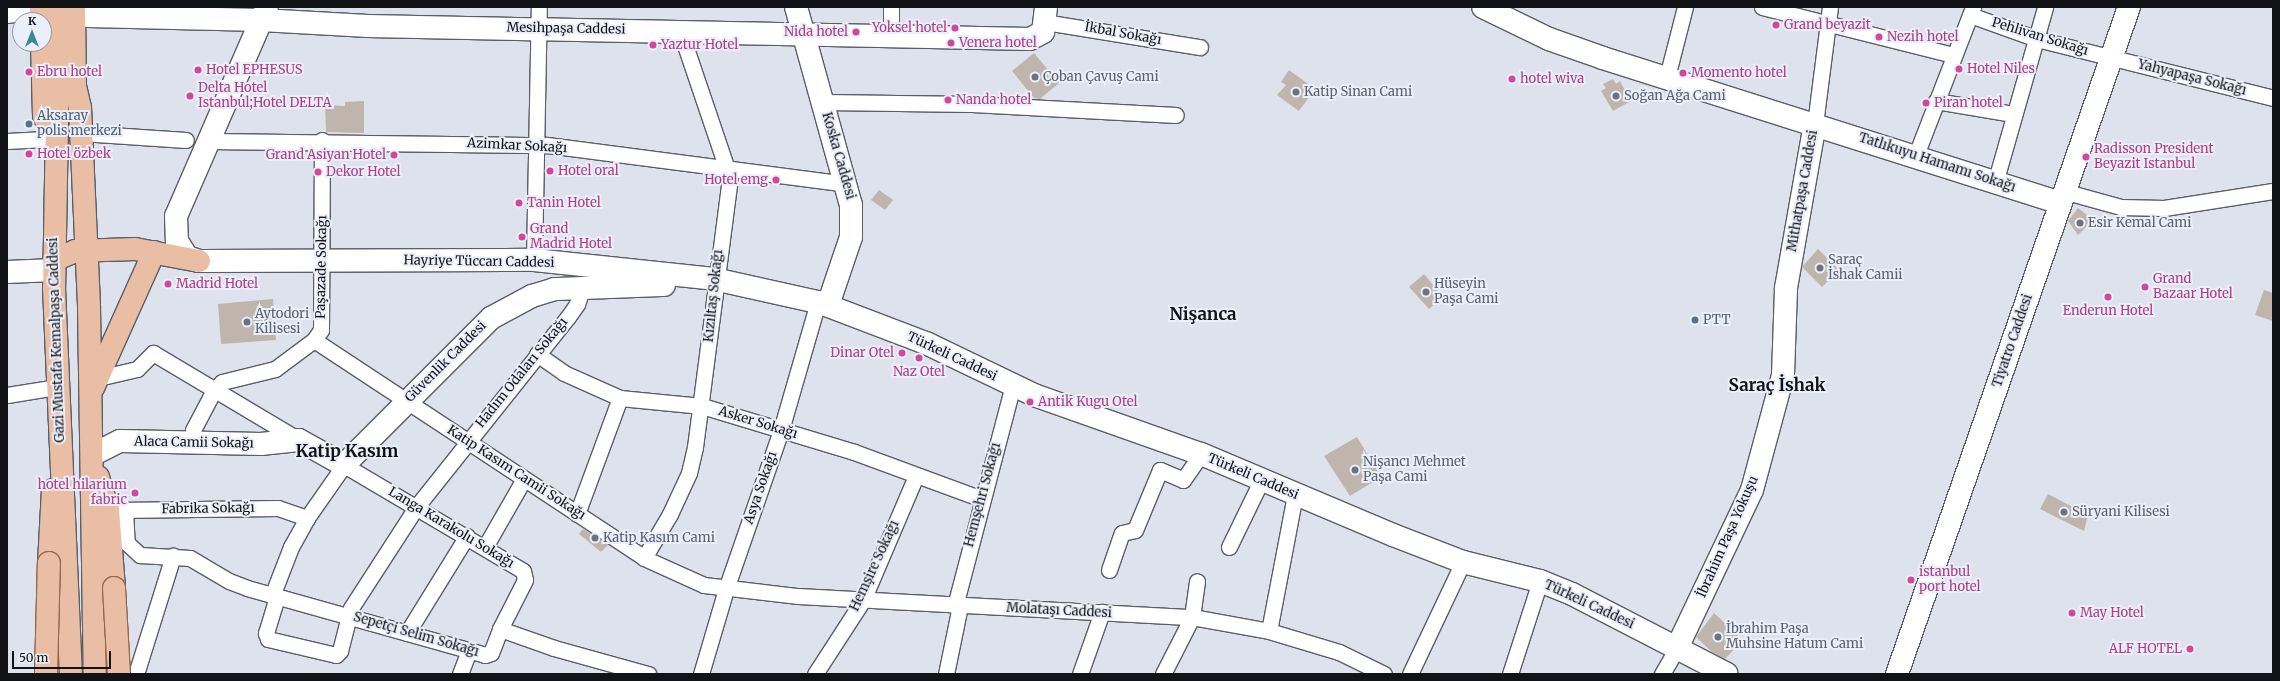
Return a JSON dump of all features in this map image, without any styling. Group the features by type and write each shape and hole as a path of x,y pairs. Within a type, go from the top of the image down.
{"main road":[{"path":"84,10 86,78 80,107 94,385 92,455 95,674"},
{"name":"Gazi Mustafa Kemalpaşa Caddesi","path":"45,11 57,221 53,233 58,387 60,447 69,577 72,674"},
{"path":"42,52 48,218 53,233"},
{"path":"85,212 104,235 125,249"},
{"path":"54,265 75,251 86,250 125,249 154,252 199,261"},
{"path":"94,385 154,252"},
{"path":"46,674 53,486 60,447"},
{"path":"92,455 116,510 114,588 119,674"}],"street":[{"name":"Koska Caddesi","path":"796,7 852,204 852,237 823,304"},
{"path":"891,7 891,35"},
{"name":"Tatlıkuyu Hamamı Sokağı","path":"1483,7 1512,14 1549,39 1916,155 1995,183 2061,197"},
{"path":"1667,77 1685,7"},
{"path":"1762,7 1952,55"},
{"name":"Mithatpaşa Caddesi","path":"1784,375 1786,288 1815,124 1830,7"},
{"path":"1995,183 2013,114 2045,7"},
{"name":"Tiyatro Caddesi","path":"1897,674 2061,197 2129,7"},
{"name":"Mesihpaşa Caddesi","path":"84,10 184,13 264,13 368,26 538,17 680,30 1030,39 1045,20"},
{"path":"7,15 45,11"},
{"path":"1916,155 1952,55 1971,11"},
{"name":"Pehlivan Sokağı","path":"1971,11 2036,39 2111,57"},
{"path":"154,252 176,216 264,13"},
{"path":"534,260 538,17"},
{"name":"İkbal Sokağı","path":"1045,20 1200,47"},
{"name":"Kızıltaş Sokağı","path":"644,558 670,514 689,473 702,406 714,279 728,190 728,170 680,30"},
{"name":"Yahyapaşa Sokağı","path":"2111,57 2273,98"},
{"path":"1936,101 2013,114"},
{"path":"823,102 1060,108 1176,115"},
{"path":"81,133 186,140"},
{"path":"7,141 45,140"},
{"name":"Azimkar Sokağı","path":"209,141 322,140 536,144 728,170 846,184"},
{"name":"Paşazade Sokağı","path":"214,390 222,382 275,369 314,340 321,330 323,316 322,140"},
{"path":"2061,197 2121,207 2164,208 2273,190"},
{"path":"176,216 176,237 181,250 187,257 199,261"},
{"name":"Hayriye Tüccarı Caddesi","path":"199,261 534,260 714,279 823,304"},
{"path":"7,272 54,265"},
{"name":"Güvenlik Caddesi","path":"348,615 340,651 336,655 268,638 266,633 274,596 291,547 307,518 344,464 491,318 532,296 555,289 583,287 700,286 714,279"},
{"name":"Hadım Odaları Sokağı","path":"348,615 417,506 577,304 583,287"},
{"name":"Türkeli Caddesi","path":"823,304 928,344 1013,385 1201,454 1261,481 1463,562 1540,581 1615,615 1676,650 1727,674"},
{"name":"Asya Sokağı","path":"701,674 726,589 782,430 823,304"},
{"name":"Katip Kasım Camii Sokağı","path":"314,340 644,558 688,580 726,589"},
{"path":"94,385 137,370 153,353 299,440 344,464"},
{"name":"Asker Sokağı","path":"537,354 564,373 620,398 702,406 782,430 982,499"},
{"name":"İbrahim Paşa Yokuşu","path":"1676,650 1752,490 1784,375"},
{"name":"Hemşehri Sokağı","path":"946,674 957,606 982,499 1013,385"},
{"path":"7,395 58,387"},
{"path":"192,442 193,430 214,390"},
{"path":"577,514 620,398"},
{"name":"Alaca Camii Sokağı","path":"92,455 120,441 261,444 299,440"},
{"path":"1109,570 1122,533 1135,530 1160,470 1183,480 1201,454"},
{"name":"Langa Karakolu Sokağı","path":"344,464 485,547 525,575 520,593 500,629"},
{"name":"Hemşire Sokağı","path":"815,674 863,600 916,476"},
{"path":"485,547 524,479"},
{"path":"1229,547 1261,481"},
{"path":"1269,631 1295,495"},
{"name":"Fabrika Sokağı","path":"116,510 278,508 307,518"},
{"name":"Sepetçi Selim Sokağı","path":"116,510 127,543 132,550 140,554 173,556 196,561 228,581 274,596 348,615 469,650 491,653 500,629"},
{"path":"407,633 467,536"},
{"path":"136,674 173,556"},
{"path":"1410,674 1463,562"},
{"path":"1163,674 1192,617 1197,581"},
{"path":"1510,674 1540,581"},
{"name":"Molataşı Caddesi","path":"726,589 957,606 1192,617 1269,631 1339,652 1384,674"},
{"path":"1080,674 1102,612"},
{"path":"500,629 554,648 647,674"},
{"path":"460,674 469,650"},
{"path":"1662,674 1676,650"}],"building":[{"name":"Çoban Çavuş Cami","path":"1034,53 1059,83 1040,99 1034,98 1012,71"},
{"name":"Katip Sinan Cami","path":"1289,70 1315,89 1299,111 1277,95 1286,85 1281,82"},
{"name":"Soğan Ağa Cami","path":"1613,79 1616,84 1620,81 1631,101 1613,111 1601,91 1606,88 1603,84"},
{"path":"364,101 364,133 326,132 325,105 345,106 345,102"},
{"path":"879,190 893,200 885,210 871,200"},
{"name":"Esir Kemal Cami","path":"2078,208 2093,220 2078,235 2068,221"},
{"name":"Saraç İshak Camii","path":"1818,249 1839,270 1822,287 1802,267"},
{"name":"Hüseyin Paşa Cami","path":"1424,274 1443,297 1429,309 1409,287"},
{"path":"2264,290 2273,293 2273,321 2255,315"},
{"name":"Aytodori Kilisesi","path":"273,299 276,340 221,344 218,304"},
{"name":"Nişancı Mehmet Paşa Cami","path":"1357,437 1381,477 1350,496 1324,456"},
{"name":"Süryani Kilisesi","path":"2048,494 2088,515 2084,531 2040,509"},
{"path":"583,529 608,545 601,552 579,534"},
{"name":"İbrahim Paşa Muhsine Hatum Cami","path":"1714,613 1743,640 1725,659 1712,652 1696,637"}],"place":[{"name":"Grand beyazit","path":"1776,25"},
{"name":"Yoksel hotel","path":"955,28"},
{"name":"Nida hotel","path":"856,32"},
{"name":"Nezih hotel","path":"1879,37"},
{"name":"Venera hotel","path":"951,43"},
{"name":"Yaztur Hotel","path":"653,45"},
{"name":"Hotel Niles","path":"1959,69"},
{"name":"Hotel EPHESUS","path":"198,70"},
{"name":"Ebru hotel","path":"29,72"},
{"name":"Momento hotel","path":"1683,73"},
{"name":"Çoban Çavuş Cami","path":"1035,77"},
{"name":"hotel wiva","path":"1512,79"},
{"name":"Katip Sinan Cami","path":"1296,92"},
{"name":"Delta Hotel Istanbul;Hotel DELTA","path":"190,96"},
{"name":"Soğan Ağa Cami","path":"1616,96"},
{"name":"Nanda hotel","path":"948,100"},
{"name":"Piran hotel","path":"1926,103"},
{"name":"Aksaray polis merkezi","path":"29,124"},
{"name":"Hotel özbek","path":"29,154"},
{"name":"Grand Asiyan Hotel","path":"394,155"},
{"name":"Radisson President Beyazit Istanbul","path":"2086,157"},
{"name":"Hotel oral","path":"550,171"},
{"name":"Dekor Hotel","path":"318,172"},
{"name":"Hotel emg","path":"776,180"},
{"name":"Tanin Hotel","path":"519,203"},
{"name":"Esir Kemal Cami","path":"2080,223"},
{"name":"Grand Madrid Hotel","path":"522,237"},
{"name":"Saraç İshak Camii","path":"1820,268"},
{"name":"Madrid Hotel","path":"168,284"},
{"name":"Grand Bazaar Hotel","path":"2145,287"},
{"name":"Hüseyin Paşa Cami","path":"1426,292"},
{"name":"Enderun Hotel","path":"2108,297"},
{"name":"PTT","path":"1695,320"},
{"name":"Aytodori Kilisesi","path":"247,322"},
{"name":"Dinar Otel","path":"902,353"},
{"name":"Naz Otel","path":"919,358"},
{"name":"Antik Kugu Otel","path":"1030,402"},
{"name":"Nişancı Mehmet Paşa Cami","path":"1355,470"},
{"name":"hotel hilarium fabric","path":"135,493"},
{"name":"Süryani Kilisesi","path":"2064,512"},
{"name":"Katip Kasım Cami","path":"595,538"},
{"name":"istanbul port hotel","path":"1911,580"},
{"name":"May Hotel","path":"2072,613"},
{"name":"İbrahim Paşa Muhsine Hatum Cami","path":"1718,637"},
{"name":"ALF HOTEL","path":"2190,649"}],"district":[{"name":"Nişanca","path":"1203,315"},
{"name":"Saraç İshak","path":"1777,386"},
{"name":"Katip Kasım","path":"347,452"}]}
